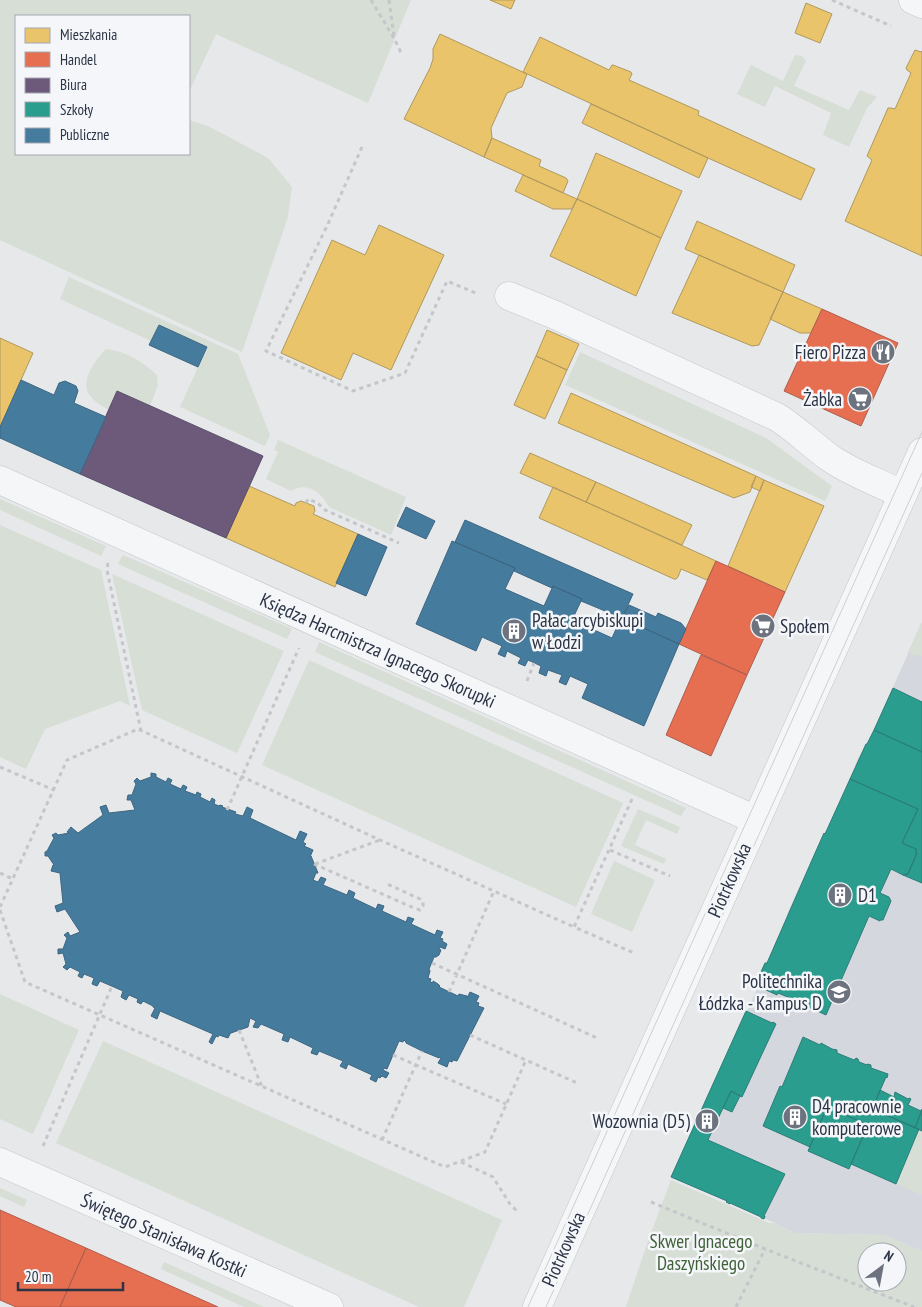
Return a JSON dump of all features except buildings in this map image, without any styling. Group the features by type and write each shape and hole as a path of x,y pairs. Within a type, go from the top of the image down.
{"street":[{"path":"913,0 922,4"},
{"path":"510,296 778,418 791,426 829,457 851,471 903,495"},
{"name":"Piotrkowska","path":"537,1307 922,452"},
{"name":"Księdza Harcmistrza Ignacego Skorupki","path":"0,480 756,820"},
{"name":"Świętego Stanisława Kostki","path":"0,1162 329,1307"}],"path":[{"path":"371,0 402,55"},
{"path":"389,0 395,40"},
{"path":"832,0 896,28"},
{"path":"362,147 327,226 266,351 353,391 405,373 447,281 480,296"},
{"path":"306,503 308,498 318,503 323,509 399,543"},
{"path":"121,534 107,570 141,731"},
{"path":"227,810 312,620"},
{"path":"526,683 534,663"},
{"path":"526,1060 485,1152 445,1167 25,982 0,908 68,760 138,729 634,954"},
{"path":"0,767 54,790"},
{"path":"574,927 632,799"},
{"path":"380,840 314,864 420,910 423,904 420,899 385,883"},
{"path":"610,850 670,876"},
{"path":"0,874 13,879"},
{"path":"449,992 494,892"},
{"path":"432,963 597,1038"},
{"path":"42,1150 112,986"},
{"path":"239,1030 262,1087"},
{"path":"470,1035 577,1083"},
{"path":"382,1140 422,1051"},
{"path":"393,1055 506,1104"},
{"path":"461,1162 493,1177 510,1204 519,1213"},
{"path":"650,1202 914,1307"},
{"path":"736,1307 765,1249"}],"shaded area":[{"name":"Politechnika Łódzka - Kampus D","path":"922,622 922,1251 907,1245 907,1242 901,1242 884,1235 794,1233 671,1177 758,987 755,985 765,963 767,963 787,914 824,833 826,833 855,765 874,730"}],"green space":[{"path":"0,0 411,0 368,103 216,34 190,90 190,15 15,15 15,155 190,155 190,120 208,126 268,158 292,187 288,217 242,352 0,240"},
{"path":"795,55 802,56 806,61 794,86 849,110 860,90 877,97 867,108 849,147 823,135 831,113 775,86 765,107 737,94 751,65 783,81"},
{"path":"69,277 238,354 270,435 265,446 180,407 207,347 159,325 151,341 60,299"},
{"path":"106,349 134,358 157,375 158,385 150,406 109,410 92,398 86,386 89,372"},
{"path":"580,352 766,438 832,486 825,501 565,385"},
{"path":"278,440 406,497 391,535 329,507 322,497 313,490 303,487 291,491 266,479 278,452 274,450"},
{"path":"0,499 106,546 101,556 0,510"},
{"path":"0,525 101,570 130,706 120,701 45,729 26,769 0,757"},
{"path":"123,555 292,629 287,639 118,564"},
{"path":"112,574 284,651 237,753 142,710"},
{"path":"922,622 922,656 913,655 908,652"},
{"path":"319,642 686,808 681,816 315,652"},
{"path":"309,660 623,803 576,907 262,765"},
{"path":"638,809 680,827 677,834 646,820 635,845 666,859 664,864 621,846"},
{"path":"614,861 655,880 632,932 591,914"},
{"path":"0,994 79,1030 33,1134 0,1119"},
{"path":"103,1041 502,1220 464,1307 419,1307 56,1143"},
{"path":"919,1129 922,1131 922,1195 896,1184"},
{"name":"Skwer Ignacego Daszyńskiego","path":"671,1180 769,1223 775,1223 794,1233 884,1235 901,1242 857,1242 857,1292 907,1292 907,1245 922,1251 922,1307 626,1307"},
{"path":"0,1188 27,1200 24,1207 0,1196"},
{"path":"164,1262 264,1307 244,1307 161,1269"}],"tram line":[{"path":"528,1307 922,432"},
{"path":"546,1307 922,473"}],"place":[{"name":"Fiero Pizza","path":"883,352"},
{"name":"Żabka","path":"860,399"},
{"name":"Społem","path":"763,626"},
{"name":"Pałac arcybiskupi w Łodzi","path":"514,631"},
{"name":"D1","path":"840,895"},
{"name":"Politechnika Łódzka - Kampus D","path":"839,992"},
{"name":"D4 pracownie komputerowe","path":"795,1117"},
{"name":"Wozownia (D5)","path":"707,1121"}]}
